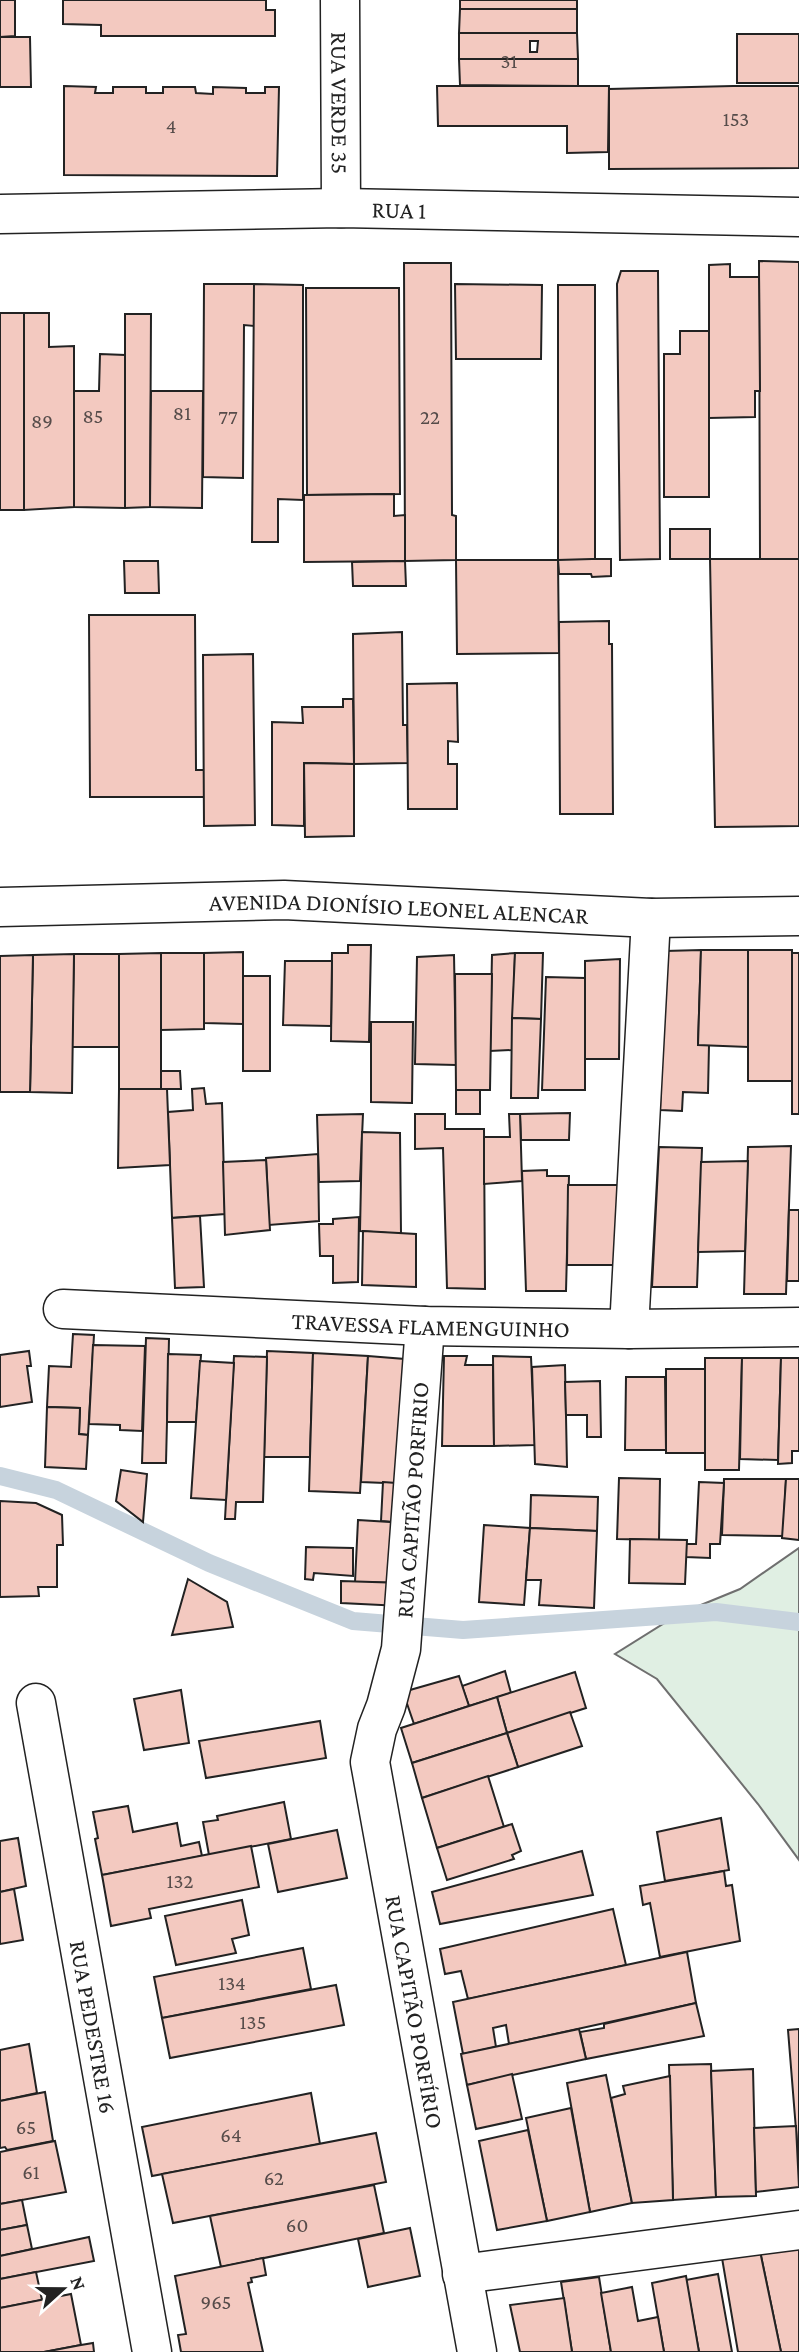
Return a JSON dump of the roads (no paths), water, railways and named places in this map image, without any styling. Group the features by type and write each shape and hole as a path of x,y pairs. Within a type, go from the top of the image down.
{"street":[{"name":"RUA VERDE 35","path":"340,0 341,208"},
{"name":"RUA 1","path":"0,214 341,208 799,217"},
{"name":"AVENIDA DIONÍSIO LEONEL ALENCAR","path":"0,907 284,900 652,918 799,916"},
{"path":"629,1329 652,918"},
{"name":"TRAVESSA FLAMENGUINHO","path":"63,1309 425,1326 629,1329 799,1327"},
{"name":"RUA CAPITÃO PORFIRIO","path":"395,1673 401,1649 425,1326"},
{"name":"RUA CAPITÃO PORFÍRIO","path":"395,1673 376,1730 370,1762 477,2352"},
{"name":"RUA PEDESTRE 16","path":"37,1703 152,2352"},
{"path":"462,2274 799,2230"}],"waterway":[{"path":"0,1476 56,1490 209,1563 353,1621 463,1630 716,1612 799,1622"}]}
